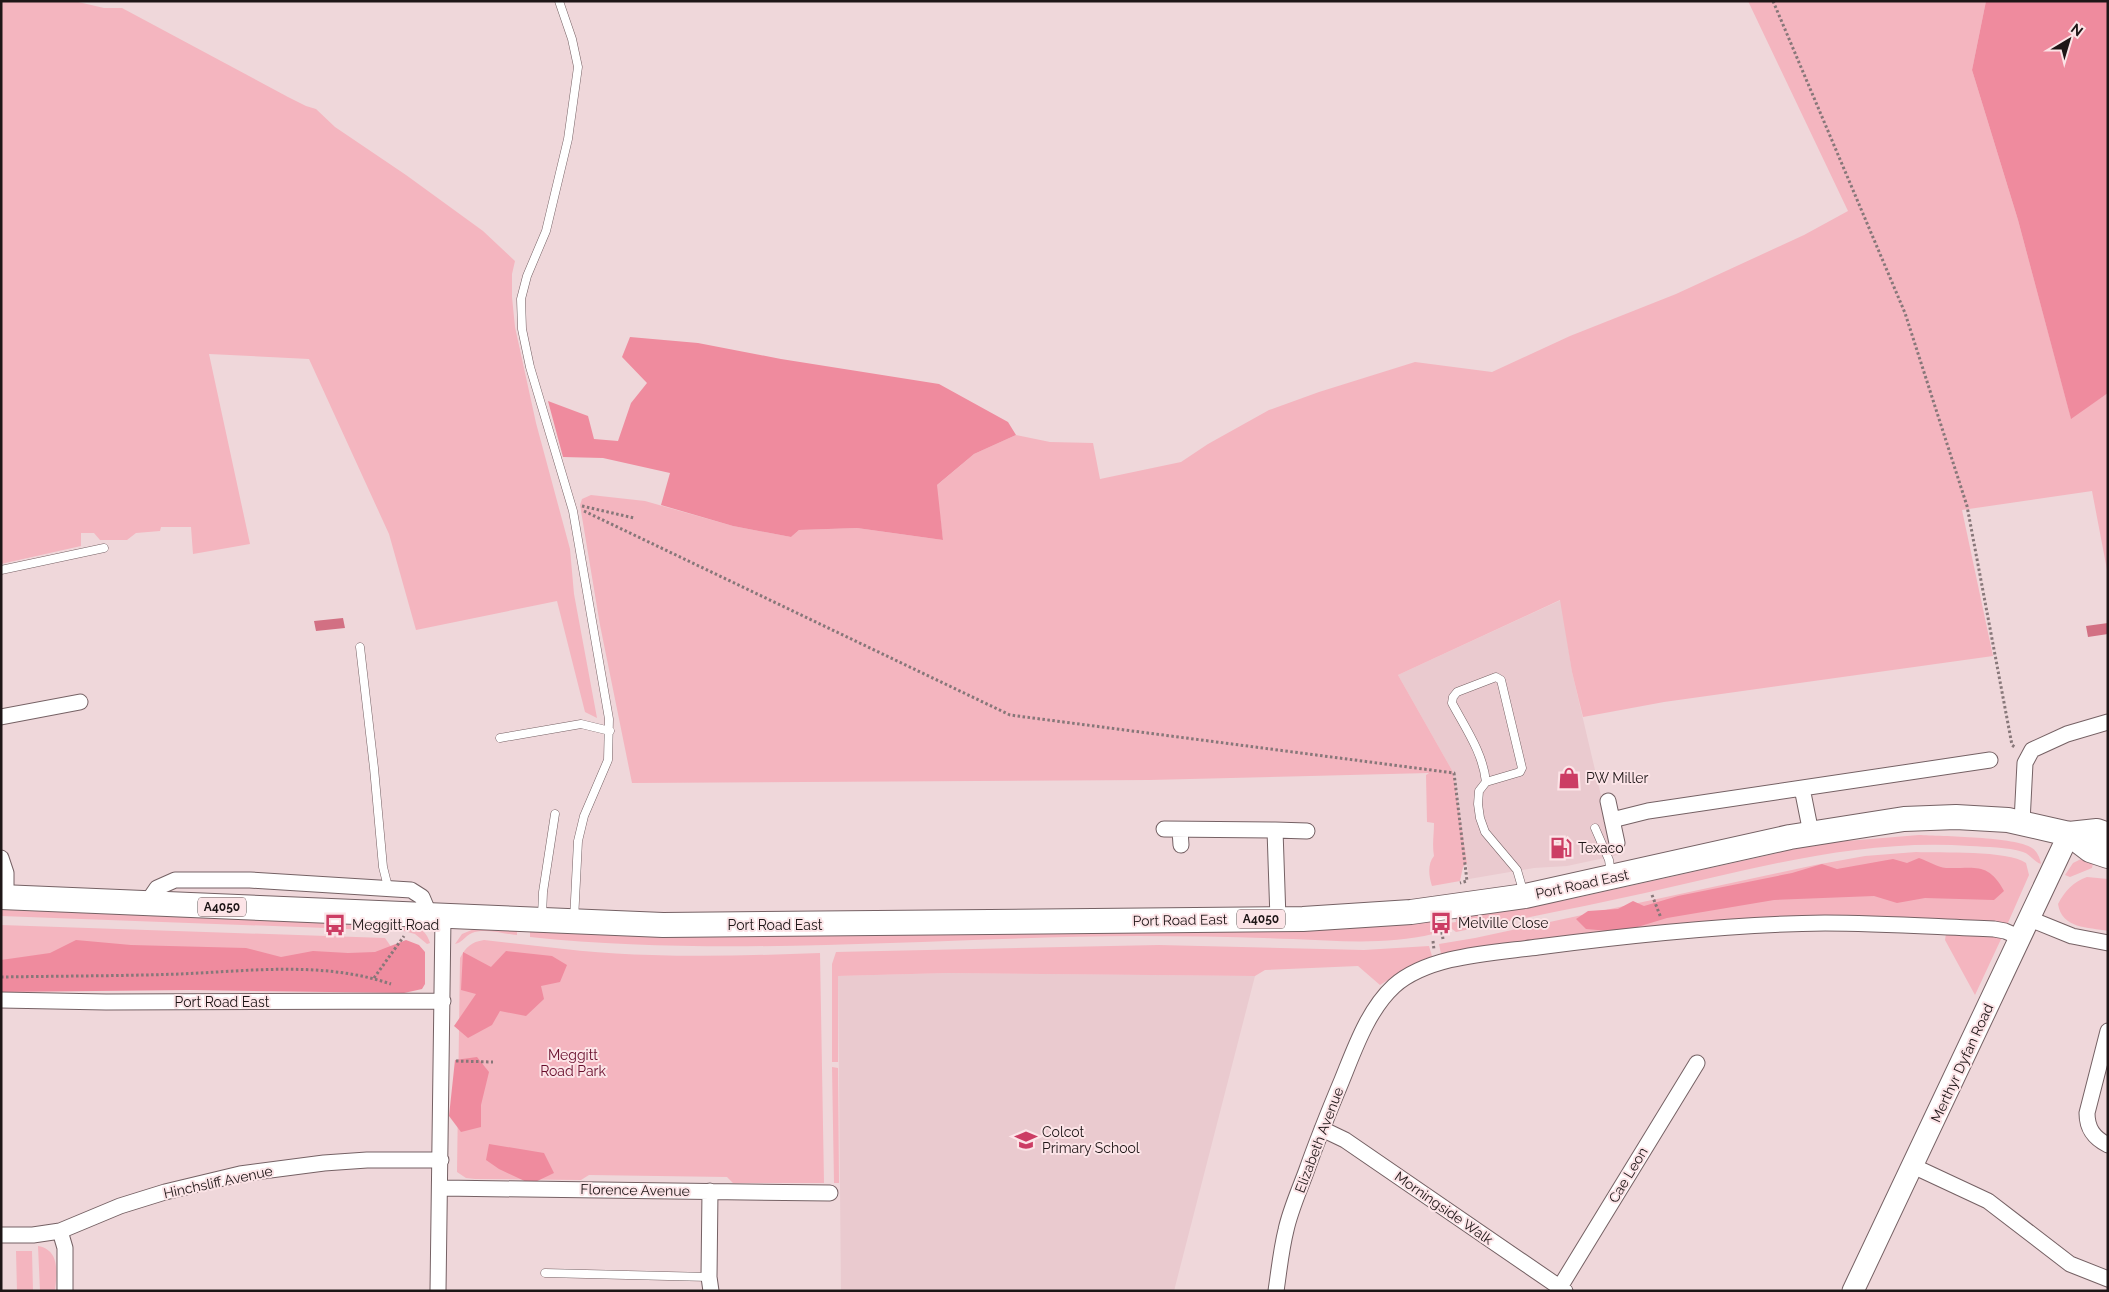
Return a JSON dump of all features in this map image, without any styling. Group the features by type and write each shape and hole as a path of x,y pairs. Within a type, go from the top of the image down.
{"main road":[{"name":"Port Road East","path":"3,898 542,921 740,925 1278,919 1360,916 1453,908 1525,896 1612,878 1811,833 1904,819 1956,817 2022,822 2069,834"},
{"name":"A4050","path":"2069,834 2096,831 2108,835"},
{"name":"A4050","path":"2069,834 2090,850 2108,856"}],"street":[{"path":"1,717 80,702"},
{"path":"2022,822 2024,773 2028,756 2032,750 2055,738 2108,722"},
{"path":"1612,820 1648,811 1990,760"},
{"path":"1802,788 1811,833"},
{"path":"1608,802 1617,843"},
{"path":"1164,829 1307,831"},
{"path":"1180,830 1181,845"},
{"path":"1275,830 1278,919"},
{"name":"Merthyr Dyfan Road","path":"1853,1291 1914,1166 2069,834"},
{"path":"1,858 6,873 3,898"},
{"path":"146,904 157,888 175,880 250,880 388,887 414,892 422,898 436,916 443,1001 438,1291"},
{"path":"2030,919 2072,936 2108,943"},
{"path":"1664,934 1824,923 1994,929 2005,931 2021,938"},
{"name":"Elizabeth Avenue","path":"1276,1291 1286,1229 1322,1129 1362,1033 1384,997 1406,978 1447,961 1561,944 1664,934"},
{"name":"Port Road East","path":"1,1000 106,1002 443,1001"},
{"path":"2108,1031 2087,1113 2087,1122 2090,1131 2097,1139 2108,1145"},
{"name":"Cae Leon","path":"1562,1289 1697,1063"},
{"name":"Morningside Walk","path":"1322,1129 1345,1140 1562,1289"},
{"name":"Hinchsliff Avenue","path":"1,1235 33,1235 60,1232 120,1206 165,1192 240,1174 324,1163 367,1160 441,1160"},
{"path":"1914,1166 1988,1201 2070,1264 2108,1278"},
{"name":"Florence Avenue","path":"440,1188 830,1193"},
{"path":"710,1191 710,1284"},
{"path":"60,1232 65,1248 65,1291"}],"lane":[{"path":"559,1 572,40 578,67 577,76 568,138 546,231 527,276 521,299 522,329 530,367 572,508 610,731 608,760 584,816 578,841 574,922"},
{"path":"1,570 104,548"},
{"path":"360,647 374,759 383,867 388,887"},
{"path":"1486,782 1520,772 1522,768 1501,680 1496,677 1457,692 1453,697 1452,703 1480,753 1485,766 1486,782 1479,792 1480,818 1494,844 1517,870 1525,896"},
{"path":"500,738 581,724 610,731"},
{"path":"542,921 543,892 555,814"},
{"path":"1595,828 1609,860 1612,878"},
{"path":"546,1273 710,1284"}],"path":[{"path":"1773,1 1905,313 1968,506 2012,744 2028,756"},
{"path":"572,508 634,518"},
{"path":"572,508 582,510 1010,714 1454,773 1467,882 1452,886 1453,908"},
{"path":"1652,895 1660,911 1664,934"},
{"path":"374,978 404,936"},
{"path":"1,977 178,974 292,968 374,978 398,987"},
{"path":"442,1061 492,1062"}],"shaded area":[{"path":"1986,1 2108,1 2108,393 2071,419 2018,220 1972,70"},
{"path":"630,337 698,343 781,359 939,384 1008,422 1016,435 974,454 937,485 943,540 857,528 799,530 791,537 733,526 661,505 670,473 603,458 563,457 548,401 588,416 594,439 618,441 631,403 647,383 622,357"},
{"path":"1561,600 1572,672 1614,851 1618,855 1567,866 1534,868 1469,879 1453,772 1398,675"},
{"path":"343,618 345,628 316,631 314,621"},
{"path":"2108,623 2108,634 2088,637 2086,626"},
{"path":"1919,858 1946,868 1972,868 1986,871 1998,881 2004,891 1994,900 1925,898 1897,903 1874,896 1774,900 1667,918 1621,932 1586,929 1576,919 1588,911 1618,909 1633,901 1644,906 1678,896 1792,873 1822,864 1837,869 1893,859 1907,863"},
{"path":"76,940 131,945 246,948 281,957 313,951 375,952 406,940 419,945 425,952 425,984 422,989 404,993 190,990 1,992 1,960 50,953"},
{"path":"506,951 552,956 567,965 560,982 541,986 544,999 526,1016 500,1011 492,1025 468,1038 454,1026 476,994 461,990 463,952 491,967"},
{"name":"Colcot Primary School","path":"948,973 1255,976 1174,1291 841,1291 838,976"},
{"path":"477,1057 489,1072 481,1105 481,1127 461,1132 449,1116 455,1060"},
{"path":"489,1144 544,1153 554,1173 531,1184 499,1169 486,1160"}],"green space":[{"path":"1,1 74,1 104,8 122,8 288,97 316,109 335,127 406,175 483,231 515,261 512,274 512,297 515,327 536,423 570,549 574,594 597,718 585,712 557,601 416,630 389,534 309,359 209,354 250,544 193,554 191,527 161,527 160,531 136,533 127,540 100,540 94,533 81,533 81,546 1,564"},
{"path":"1748,1 1986,1 1972,70 2018,220 2071,418 2108,393 2108,575 2092,491 1962,510 1993,656 1664,702 1583,717 1572,672 1560,600 1398,675 1453,772 1467,863 1463,867 1460,881 1432,886 1429,871 1430,863 1434,856 1434,823 1427,822 1426,775 1429,773 1149,780 632,783 600,625 580,505 582,499 591,495 645,501 733,526 791,537 799,530 857,528 943,540 936,486 974,454 1016,435 1050,442 1093,443 1100,479 1181,462 1208,444 1269,410 1319,392 1415,362 1492,372 1570,336 1676,294 1804,235 1848,211"},
{"path":"1919,835 1995,839 2024,844 2035,851 2041,864 2025,853 2004,848 1929,845 1847,851 1766,865 1621,898 1456,932 1448,926 1448,923 1456,922 1455,917 1567,900 1822,843"},
{"path":"1916,852 1990,854 2017,859 2026,863 2029,875 2007,925 1998,923 1539,939 1441,954 1439,944 1475,938 1815,865 1865,856"},
{"path":"2083,858 2094,858 2092,868 2070,877 2065,875 2073,863"},
{"path":"2087,877 2108,879 2108,931 2077,925 2070,922 2060,912 2058,904 2064,895 2074,884"},
{"path":"1,907 326,922 326,928 1,916"},
{"path":"1436,920 1433,934 1381,941 1138,936 834,945 682,946 530,937 530,931"},
{"path":"346,923 413,925 424,932 430,943 427,944 415,934 404,931 346,929"},
{"path":"1,925 385,938 392,948 384,960 1,973"},
{"path":"474,929 517,931 517,935 488,931 477,932 470,934 455,944 462,934"},
{"path":"1946,934 2002,937 1975,995 1945,940"},
{"name":"Meggitt Road Park","path":"484,940 610,953 673,956 820,953 824,1183 733,1183 727,1177 589,1175 581,1180 475,1179 466,1178 457,1172 460,958 469,946"},
{"path":"1159,945 1364,950 1429,946 1432,956 1409,967 1380,985 1358,966 1265,970 1255,976 948,973 838,976 838,1062 832,1062 832,964 836,952"},
{"path":"832,1067 838,1068 839,1183 834,1183"},
{"path":"38,1246 45,1248 54,1257 56,1263 55,1291 40,1291"},
{"path":"16,1251 32,1251 33,1291 17,1291"}],"place":[{"name":"PW Miller","path":"1569,778"},
{"name":"Texaco","path":"1561,848"},
{"name":"Melville Close","path":"1441,923"},
{"name":"Meggitt Road","path":"335,925"},
{"name":"Colcot Primary School","path":"1026,1140"}]}
